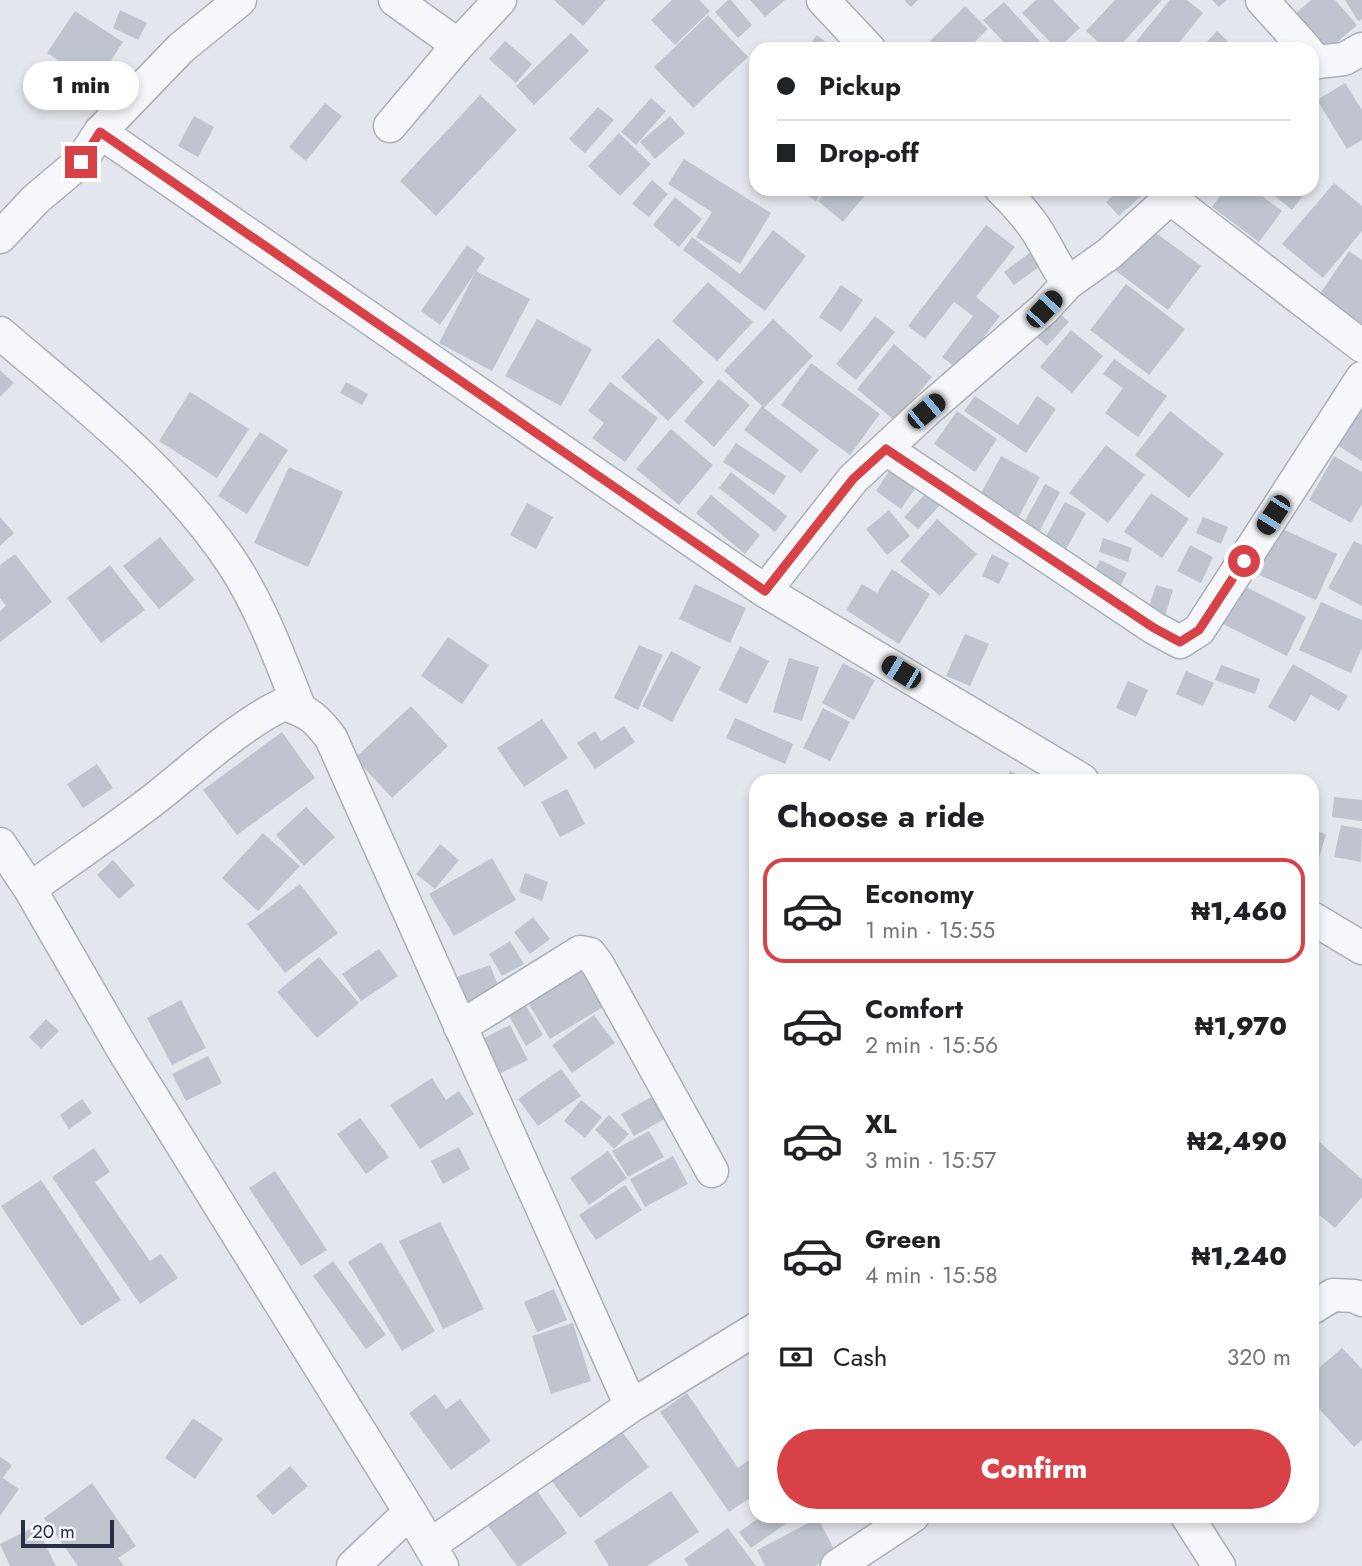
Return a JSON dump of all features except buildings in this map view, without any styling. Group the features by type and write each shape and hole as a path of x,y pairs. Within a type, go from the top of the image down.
{"street":[{"path":"0,237 36,199 81,162 100,132 181,48 240,0"},
{"path":"395,0 458,45"},
{"path":"390,126 500,0"},
{"path":"823,0 862,42"},
{"path":"1262,0 1300,42"},
{"path":"1319,62 1344,59 1362,49"},
{"path":"100,132 765,591 1072,774"},
{"path":"1007,196 1032,223 1068,283"},
{"path":"765,591 853,479 926,411 1044,309 1068,283 1110,253 1170,198 1362,346"},
{"path":"0,333 121,436 187,503 233,565 270,632 300,709"},
{"path":"886,449 1154,628 1180,642 1199,630 1362,378"},
{"path":"30,889 149,803 268,711 284,704 300,709 318,720 331,738 631,1406"},
{"path":"0,844 30,889 122,1048 436,1555 631,1406 749,1333"},
{"path":"1319,922 1362,948"},
{"path":"460,1027 580,952 590,954 712,1171"},
{"path":"1319,1304 1333,1295 1355,1296 1362,1300"},
{"path":"353,1566 410,1511"},
{"path":"837,1566 903,1523"},
{"path":"1191,1523 1219,1566"}],"route":[{"path":"81,162 100,132 765,591 853,479 886,449 1154,628 1180,642 1199,630 1244,561"}]}
